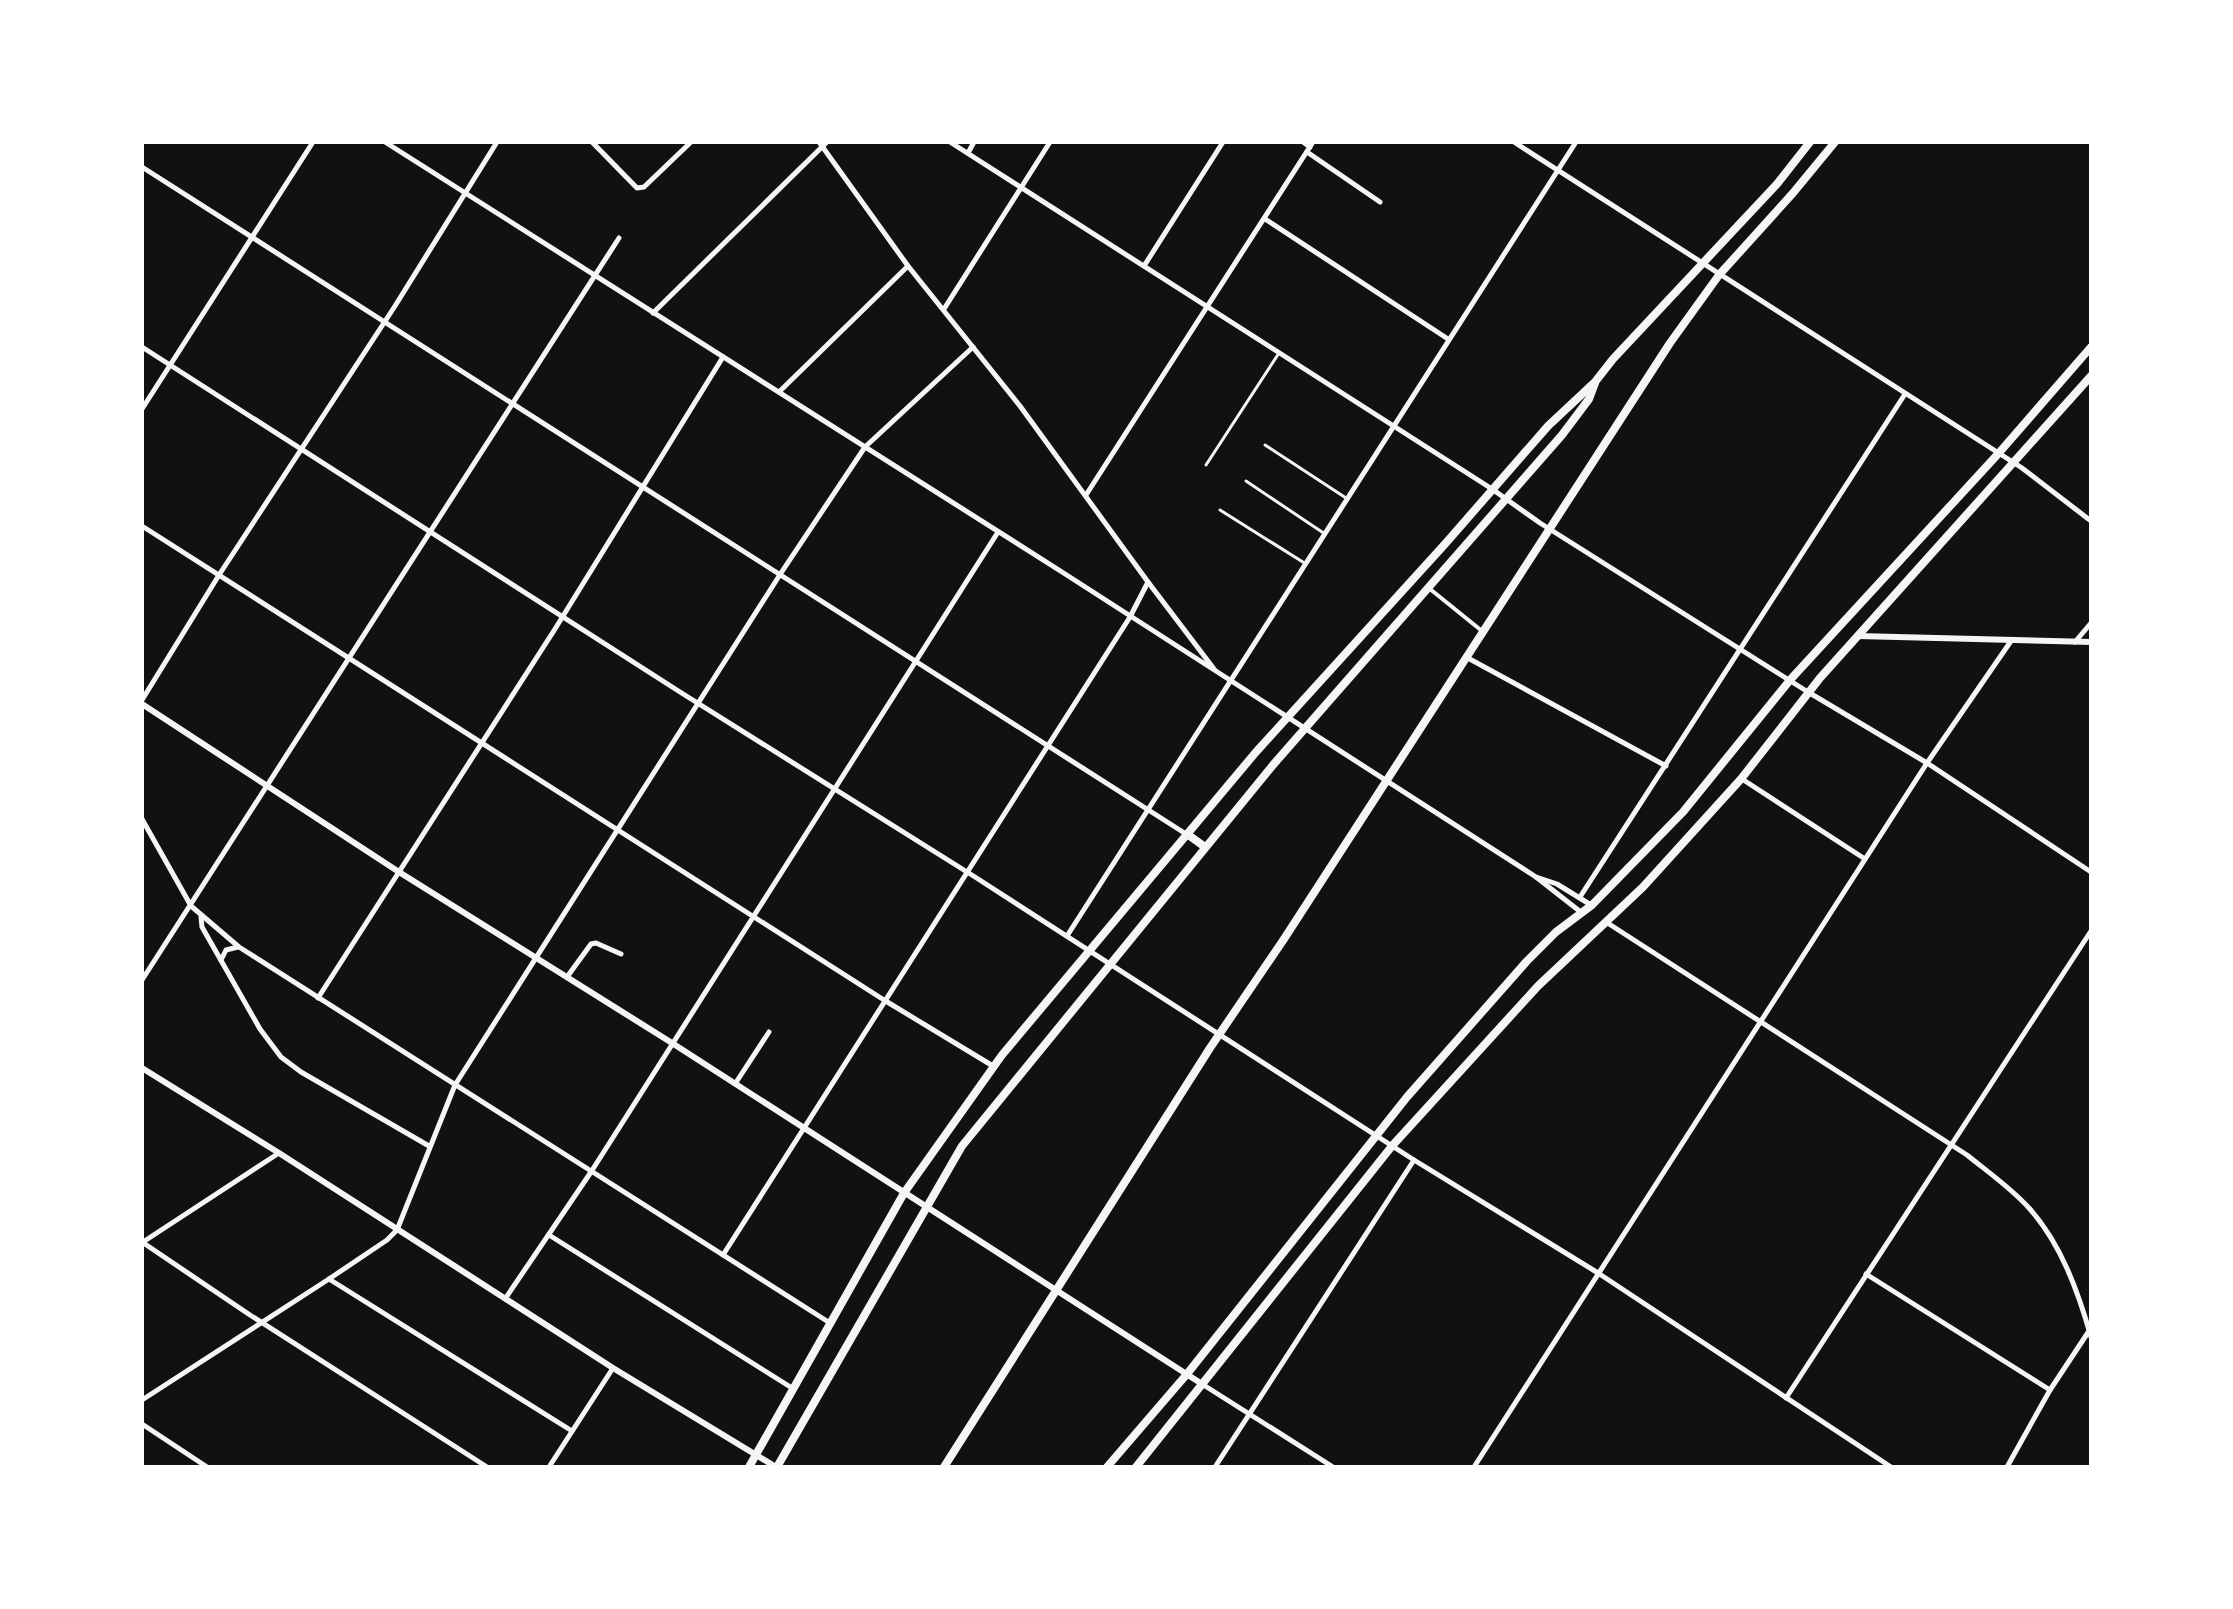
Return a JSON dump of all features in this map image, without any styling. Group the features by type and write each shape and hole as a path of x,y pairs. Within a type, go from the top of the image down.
{"main road":[{"path":"776,1467 962,1146 1304,728 1578,415 1595,382 1613,359 1777,184 1810,142"},
{"path":"944,1467 1219,1035 1670,343 1719,275 1835,142"},
{"path":"1107,1467 1187,1374 1376,1134 1527,961 1556,932 1592,905 1683,812 1790,680 1998,454 2091,347"},
{"path":"1136,1467 1392,1146 1538,986 1623,908 1741,779 1808,692 2091,376"},
{"path":"749,1467 904,1193 994,1067 1286,717 1565,408 1595,382"},
{"path":"1187,834 1205,847"}],"street":[{"path":"142,409 313,142"},
{"path":"385,142 1536,877 1583,913"},
{"path":"497,142 303,450 219,575 142,702 399,872 672,1043 1333,1467"},
{"path":"592,142 637,188 644,187 691,142"},
{"path":"819,142 825,145 908,266 1086,495 1218,673"},
{"path":"950,142 1550,529 1808,692 1927,763 2091,872"},
{"path":"968,153 974,142"},
{"path":"944,309 1050,142"},
{"path":"1144,266 1223,142"},
{"path":"1303,142 1380,202"},
{"path":"1514,142 2015,463 2091,521"},
{"path":"1067,936 1576,142"},
{"path":"653,313 825,145"},
{"path":"1086,495 1310,147"},
{"path":"142,167 1187,834"},
{"path":"1265,218 1448,339"},
{"path":"142,980 619,238"},
{"path":"779,392 908,266"},
{"path":"142,347 1414,1160 1598,1273 1891,1467"},
{"path":"142,1400 329,1279 397,1230 455,1085 781,573 865,447 973,347"},
{"path":"318,998 563,617 723,357"},
{"path":"1580,897 1905,394"},
{"path":"142,526 884,1000 994,1067"},
{"path":"505,1299 591,1172 998,532"},
{"path":"723,1255 1130,617 1148,582"},
{"path":"1429,587 1482,631"},
{"path":"2075,642 2091,623"},
{"path":"1858,636 2091,642"},
{"path":"1474,1467 1927,763 2011,641"},
{"path":"1465,656 1666,766"},
{"path":"1741,779 1865,859"},
{"path":"142,819 191,906 239,947 830,1323"},
{"path":"1536,877 1557,884 1592,905"},
{"path":"200,916 202,927 260,1029 281,1057 301,1072 429,1146"},
{"path":"1606,922 1952,1146 2029,1208 2066,1265 2090,1334 2050,1390 2007,1467"},
{"path":"1786,1398 2091,931"},
{"path":"567,977 591,944 596,943 621,954"},
{"path":"221,960 226,950 239,947"},
{"path":"735,1084 769,1032"},
{"path":"142,1068 613,1368 776,1467"},
{"path":"279,1153 142,1242 487,1467"},
{"path":"1215,1467 1414,1160"},
{"path":"549,1235 792,1388"},
{"path":"1866,1274 2050,1390"},
{"path":"329,1279 572,1431"},
{"path":"549,1467 613,1368"},
{"path":"142,1424 207,1467"}],"lane":[{"path":"1206,465 1279,353"},
{"path":"1265,445 1347,499"},
{"path":"1246,481 1325,534"},
{"path":"1220,510 1306,564"}]}
